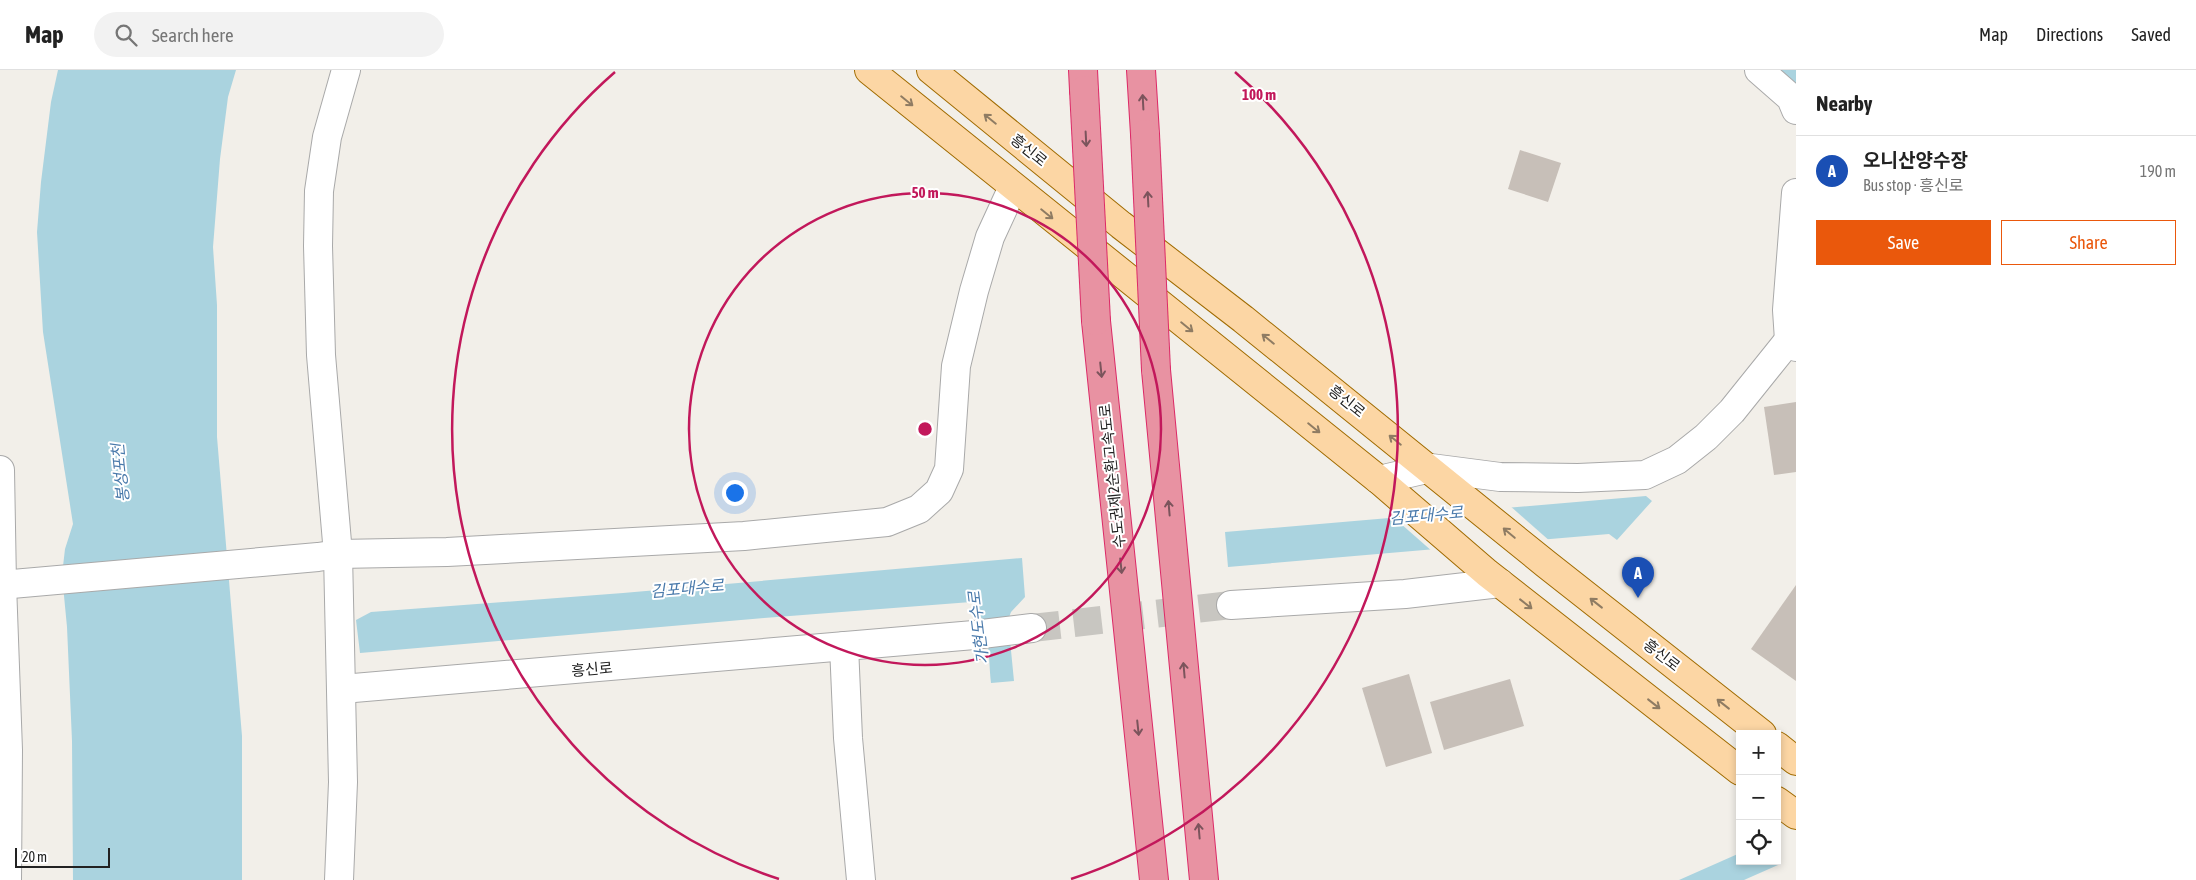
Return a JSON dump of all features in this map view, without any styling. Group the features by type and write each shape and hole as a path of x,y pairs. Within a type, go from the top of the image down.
{"highway":[{"path":"1142,70 1156,370 1204,880"},
{"name":"수도권제2순환고속도로","path":"1084,80 1096,322 1154,880"}],"main road":[{"path":"869,70 1379,480 1493,578 1736,768"},
{"name":"흥신로","path":"931,70 1121,225 1431,468 1546,564 1757,730"},
{"path":"1781,749 1796,761"},
{"path":"1781,804 1796,815"}],"lane":[{"path":"339,880 343,782 342,689 328,555 318,246 319,191 327,137 346,70"},
{"path":"1759,70 1791,98 1796,110"},
{"path":"7,584 328,555 447,552 744,536 887,522 919,509 939,491 949,469 959,357 974,291 990,237 1013,187"},
{"path":"1379,480 1431,468 1500,477 1578,478 1644,474 1677,460 1706,437 1792,344 1787,310 1796,193"},
{"path":"0,470 7,584 4,750 7,880"},
{"path":"1231,605 1406,594 1493,578"},
{"name":"흥신로","path":"342,689 1022,630"},
{"path":"844,646 848,738 861,880"}],"water":[{"name":"봉성포천","path":"58,70 236,70 228,97 220,159 213,247 217,305 217,437 242,736 242,880 73,880 72,741 67,627 62,575 65,549 73,524 43,332 37,232 51,102"},
{"path":"1777,70 1796,70 1796,87"},
{"name":"김포대수로","path":"1646,496 1652,501 1617,540 1609,534 1228,567 1225,532"},
{"name":"김포대수로","path":"1022,558 1025,597 1011,612 1008,620 1014,681 991,683 989,651 985,630 977,610 971,602 360,653 356,620 371,612 623,593"},
{"path":"1736,855 1736,865 1778,865 1744,880 1679,880"}],"pier":[{"path":"1509,505 1551,542 1433,552 1392,516"}],"building":[{"path":"1520,150 1561,163 1548,202 1508,189"},
{"path":"1796,402 1796,472 1774,475 1764,407"},
{"path":"1796,585 1796,681 1751,649"},
{"path":"1409,674 1432,753 1386,767 1362,688"},
{"path":"1510,679 1524,726 1444,750 1430,702"}],"tunnel":[{"path":"1032,628 1231,605"}],"place":[{"name":"오니산양수장","path":"1638,598"}],"water label":[{"name":"가현도수로","path":"978,628"}]}
